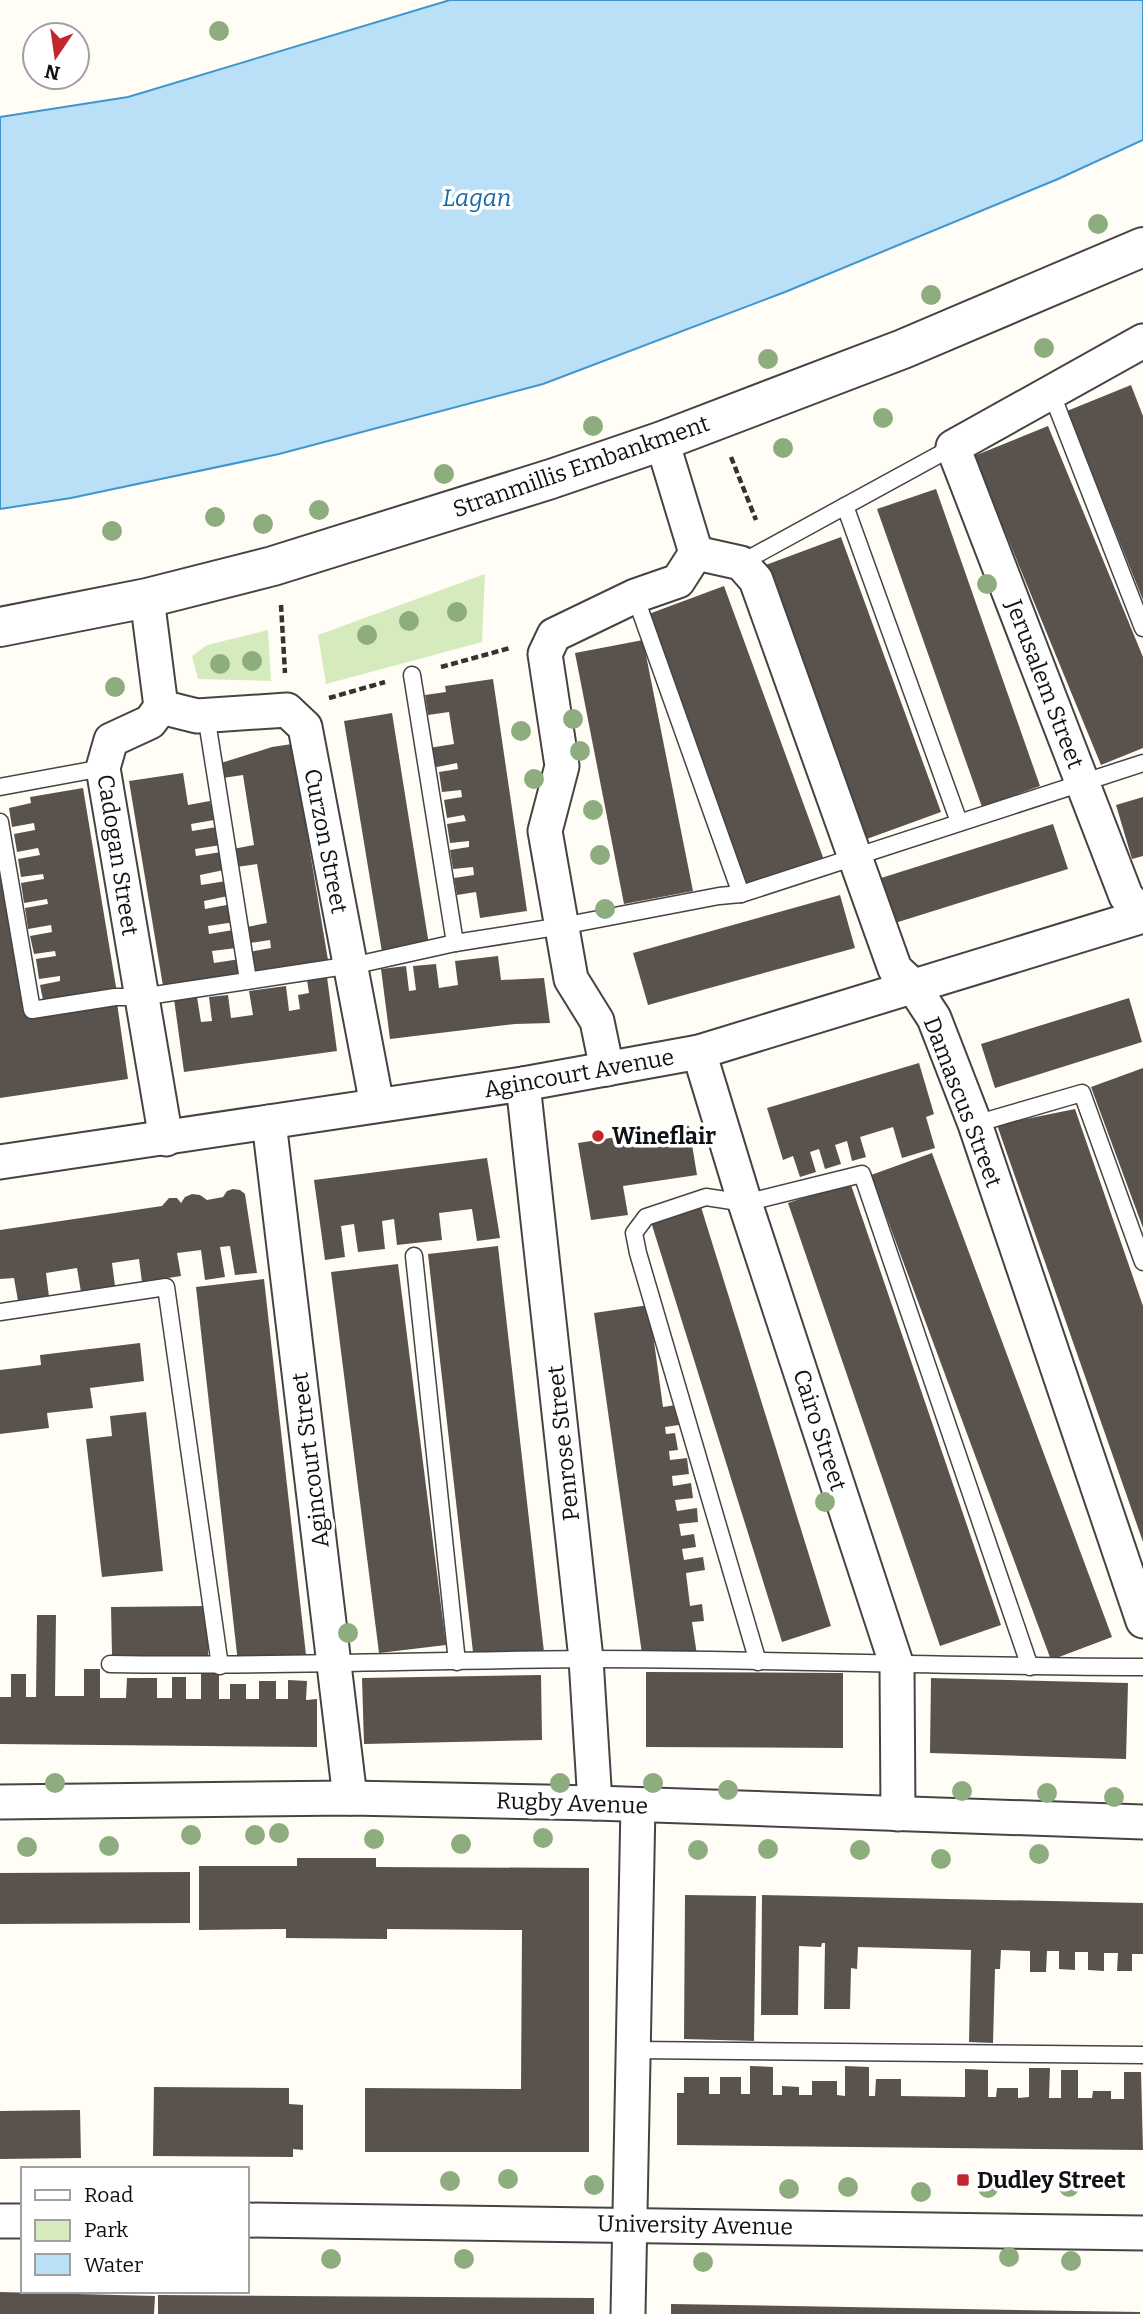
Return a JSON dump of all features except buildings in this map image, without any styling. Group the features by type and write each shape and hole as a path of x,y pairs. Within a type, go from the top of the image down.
{"street":[{"name":"Stranmillis Embankment","path":"0,627 147,598 273,566 551,479 662,441 903,349 1143,247"},
{"path":"953,447 1143,341"},
{"path":"607,1069 597,1021 571,979 545,831 562,766 545,654 554,635 635,596 678,581 695,553 662,441"},
{"name":"Jerusalem Street","path":"953,447 1126,896 1143,916"},
{"path":"695,553 754,556"},
{"name":"Damascus Street","path":"754,556 756,580 895,969 912,986 934,1018 975,1124 1143,1621"},
{"path":"147,598 161,706 197,716 287,710"},
{"name":"Cadogan Street","path":"161,706 150,722 111,740 103,768 166,1139"},
{"name":"Curzon Street","path":"287,710 305,727 377,1105"},
{"name":"Agincourt Avenue","path":"0,1162 523,1084 699,1052 1143,916"},
{"name":"Cairo Street","path":"699,1052 745,1203 897,1666 898,1814"},
{"name":"Penrose Street","path":"523,1084 586,1660 595,1803"},
{"name":"Agincourt Street","path":"269,1122 350,1798"},
{"name":"Rugby Avenue","path":"0,1802 350,1798 595,1803 1143,1822"},
{"path":"628,2314 638,1805"},
{"name":"University Avenue","path":"248,2220 1143,2233"},
{"path":"0,2221 21,2221"}],"lane":[{"path":"1051,392 1143,628"},
{"path":"754,556 953,447"},
{"path":"845,506 959,822"},
{"path":"635,596 741,894"},
{"path":"412,675 454,943"},
{"path":"206,715 248,980"},
{"path":"0,822 32,1010 115,997 141,997 365,963 454,943 741,894 1143,763"},
{"path":"0,787 103,768"},
{"path":"975,1124 1082,1093 1143,1262"},
{"path":"758,1662 634,1233 646,1217 706,1197 745,1203 862,1174 1030,1667"},
{"path":"414,1256 457,1662"},
{"path":"0,1312 166,1287 220,1666"},
{"path":"110,1664 220,1666 586,1660 1143,1667"},
{"path":"634,2050 1143,2055"}],"path":[{"path":"731,456 754,556"},
{"path":"283,615 287,710"}],"green space":[{"path":"485,574 482,642 326,684 318,635"},
{"path":"268,630 271,681 198,679 192,656 207,645"}],"water":[{"name":"Lagan","path":"450,0 1143,0 1143,140 1058,179 785,292 543,384 279,454 71,498 0,509 0,117 128,97"}],"place":[{"name":"Wineflair","path":"598,1136"},
{"name":"Dudley Street","path":"963,2180"}]}
